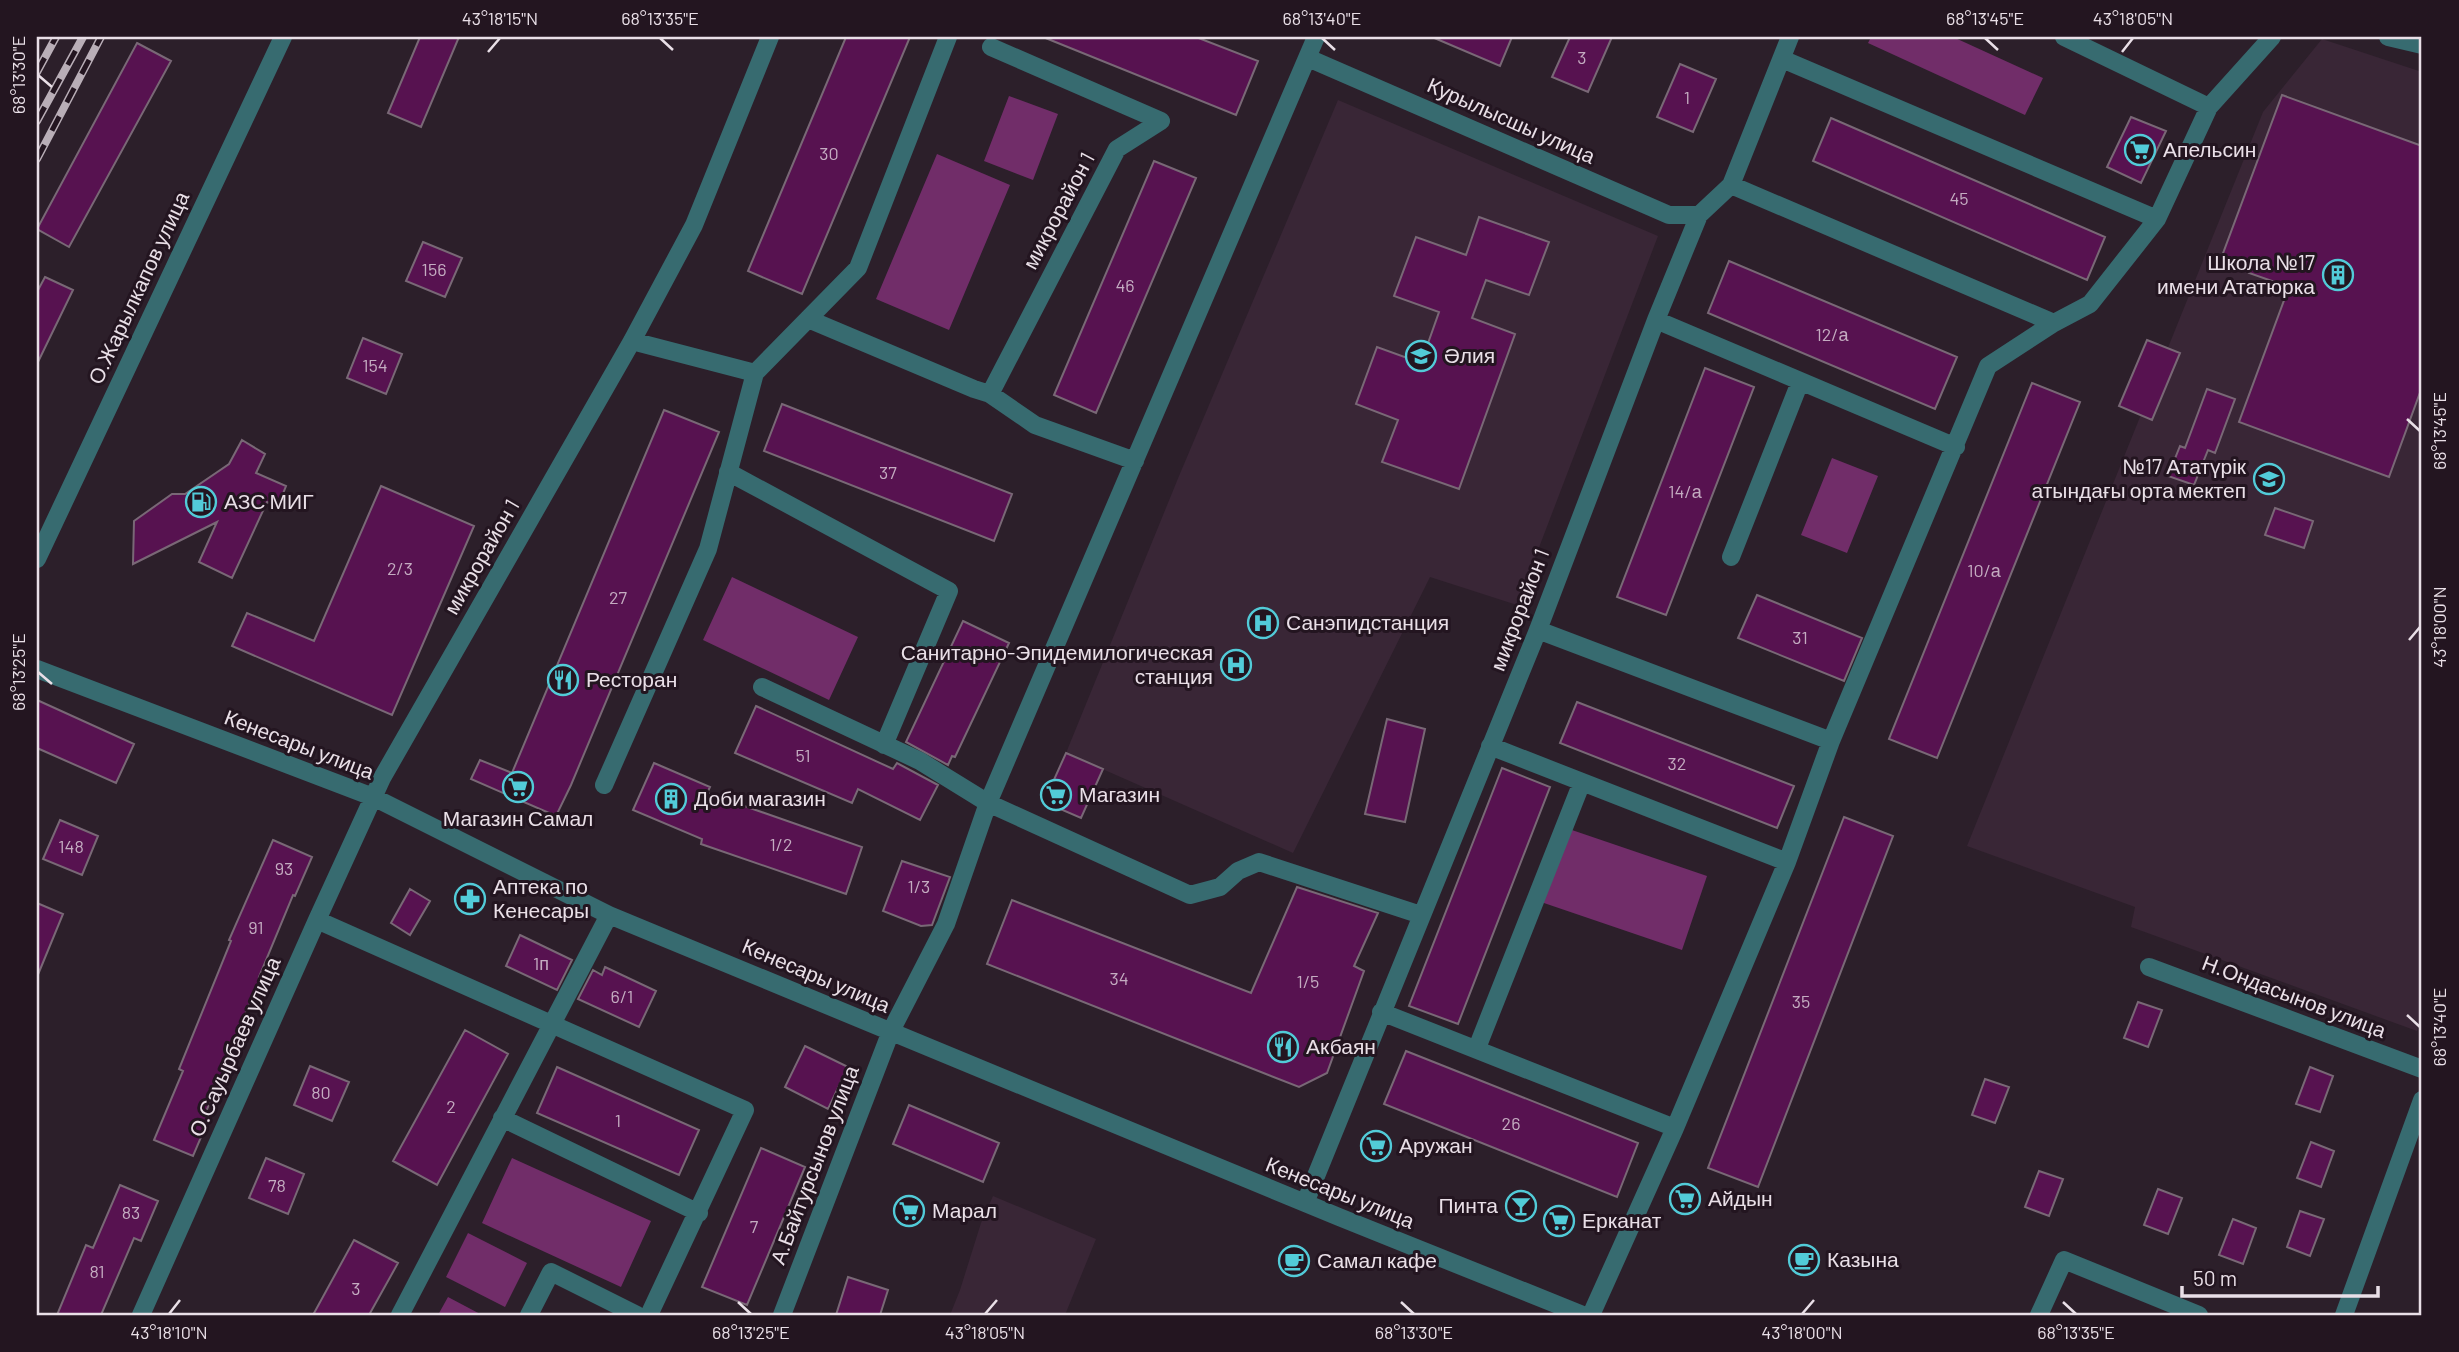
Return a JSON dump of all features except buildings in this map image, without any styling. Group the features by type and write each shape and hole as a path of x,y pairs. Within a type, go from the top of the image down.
{"street":[{"name":"О.Жарылкапов улица","path":"37,559 283,37"},
{"name":"микрорайон 1","path":"373,797 632,341 694,225 770,37"},
{"path":"604,785 708,549 755,373 858,268 948,37"},
{"path":"891,1031 946,924 988,803 1316,37"},
{"path":"1699,215 1731,185 1790,37"},
{"path":"2064,37 2209,107"},
{"path":"1591,1315 1675,1128 1787,862 1831,741 1988,366 2054,323 2090,304 2157,219 2209,107 2273,37"},
{"path":"2388,37 2422,45"},
{"name":"микрорайон 1","path":"990,394 1117,149 1161,121 991,47"},
{"name":"Курылысшы улица","path":"1308,58 1669,215 1699,215"},
{"path":"1782,59 2157,219"},
{"path":"1731,185 2054,323"},
{"name":"микрорайон 1","path":"1305,1203 1538,630 1656,320 1699,215"},
{"path":"808,319 990,394 1035,425 1135,461"},
{"path":"1656,320 1955,447"},
{"path":"632,341 755,373"},
{"path":"1731,557 1800,382"},
{"path":"728,472 949,591 884,744"},
{"path":"1538,630 1831,741"},
{"name":"Кенесары улица","path":"37,669 373,797 609,915 1305,1203 1584,1315"},
{"path":"762,687 920,761 988,803 1189,895 1220,887 1238,871 1259,862 1421,915"},
{"path":"1490,746 1787,862"},
{"path":"1477,1048 1582,782"},
{"name":"О.Сауырбаев улица","path":"141,1315 373,797"},
{"path":"400,1315 609,915"},
{"path":"317,920 745,1110 649,1315"},
{"name":"Н.Ондасынов улица","path":"2149,967 2422,1069"},
{"path":"1381,1012 1675,1128"},
{"name":"А.Байтурсынов улица","path":"782,1315 891,1031"},
{"path":"2344,1315 2422,1100"},
{"path":"502,1118 699,1213"},
{"path":"2039,1315 2064,1260 2199,1315"},
{"path":"529,1315 551,1272 637,1315"}],"shaded area":[{"path":"1871,37 1953,37 2043,78 2025,115 1868,43"},
{"name":"№17 Ататүрік атындағы орта мектеп","path":"2322,39 2422,72 2422,1015 2417,1031 2131,927 2135,907 1967,846 2263,112"},
{"path":"1009,96 1058,114 1033,180 984,161"},
{"name":"Әлия","path":"1338,100 1658,236 1517,605 1430,577 1293,853 1066,753 1179,476"},
{"path":"937,154 1010,185 949,330 876,299"},
{"path":"1832,458 1878,476 1847,553 1801,535"},
{"path":"732,577 858,637 829,700 703,640"},
{"path":"1566,828 1707,876 1682,950 1541,902"},
{"path":"512,1158 651,1221 621,1287 482,1223"},
{"path":"993,1196 1096,1239 1065,1315 950,1315 981,1223"},
{"path":"468,1233 527,1263 505,1307 446,1277"},
{"path":"448,1297 482,1315 438,1315"}],"railway":[{"path":"37,72 56,37"},
{"path":"37,121 83,37"},
{"path":"37,159 101,37"}],"place":[{"name":"Апельсин","path":"2140,150"},
{"name":"Школа №17 имени Ататюрка","path":"2338,275"},
{"name":"Әлия","path":"1421,356"},
{"name":"№17 Ататүрік атындағы орта мектеп","path":"2269,479"},
{"name":"АЗС МИГ","path":"201,502"},
{"name":"Санэпидстанция","path":"1263,623"},
{"name":"Санитарно-Эпидемилогическая станция","path":"1236,665"},
{"name":"Ресторан","path":"563,680"},
{"name":"Магазин Самал","path":"518,787"},
{"name":"Магазин","path":"1056,795"},
{"name":"Доби магазин","path":"671,799"},
{"name":"Аптека по Кенесары","path":"470,899"},
{"name":"Акбаян","path":"1283,1047"},
{"name":"Аружан","path":"1376,1146"},
{"name":"Айдын","path":"1685,1199"},
{"name":"Пинта","path":"1521,1206"},
{"name":"Марал","path":"909,1211"},
{"name":"Ерканат","path":"1559,1221"},
{"name":"Казына","path":"1804,1260"},
{"name":"Самал кафе","path":"1294,1261"}]}
